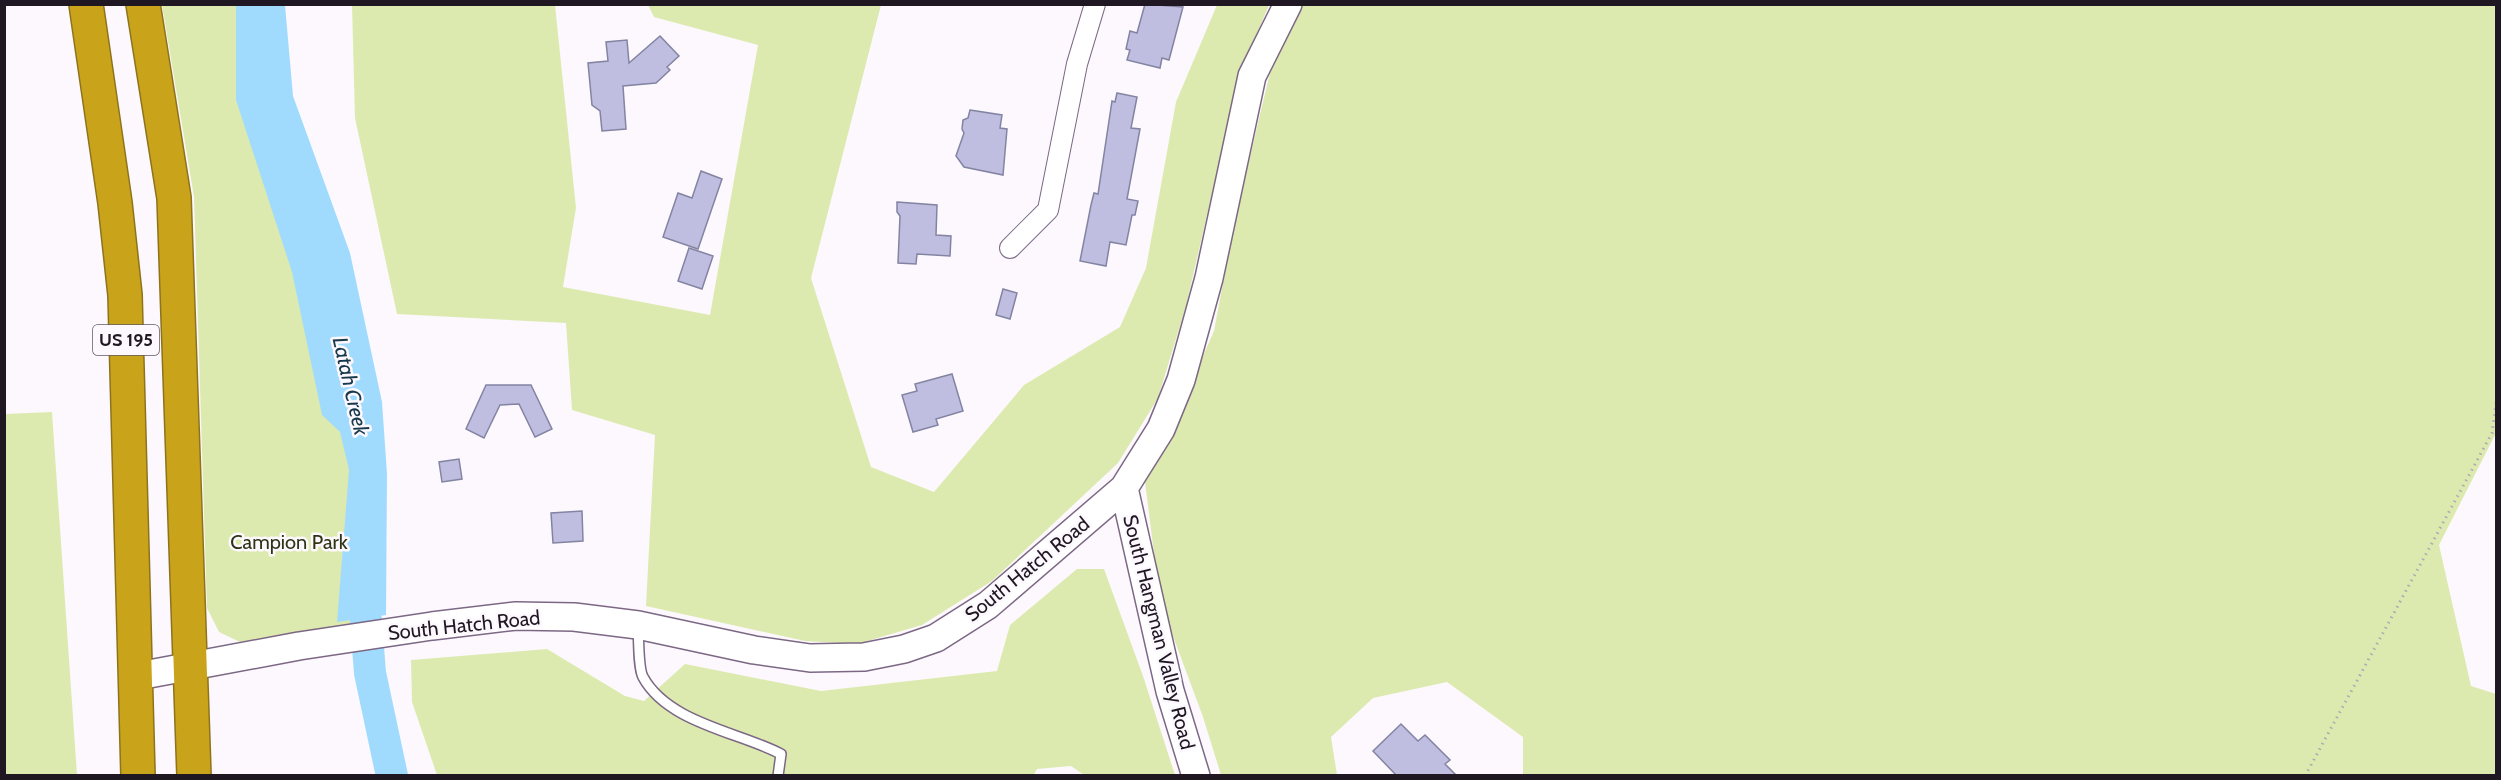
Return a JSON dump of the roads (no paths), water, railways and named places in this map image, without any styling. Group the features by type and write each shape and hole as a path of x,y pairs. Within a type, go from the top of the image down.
{"highway":[{"name":"US 195","path":"86,4 115,203 125,295 133,677 138,776"},
{"name":"US 195","path":"143,4 174,198 194,776"}],"main road":[{"name":"South Hatch Road","path":"133,677 299,646 516,616 574,617 638,625 754,650 810,658 864,657 904,649 936,638 988,605 1124,488 1161,429 1181,380 1209,278 1252,76 1288,4"},
{"name":"South Hangman Valley Road","path":"1124,488 1170,691 1196,776"}],"street":[{"path":"1010,248 1048,210 1077,64 1095,4"}],"lane":[{"path":"638,625 642,676 656,692 676,712 782,754 778,776"}],"water":[{"path":"236,5 285,5 293,96 350,253 382,402 387,474 386,615 337,622 349,470 340,432 322,415 292,272 236,100"}],"waterway":[{"name":"Latah Creek","path":"366,575 365,609 370,673 392,776"}],"park label":[{"name":"Campion Park","path":"289,542"}]}
